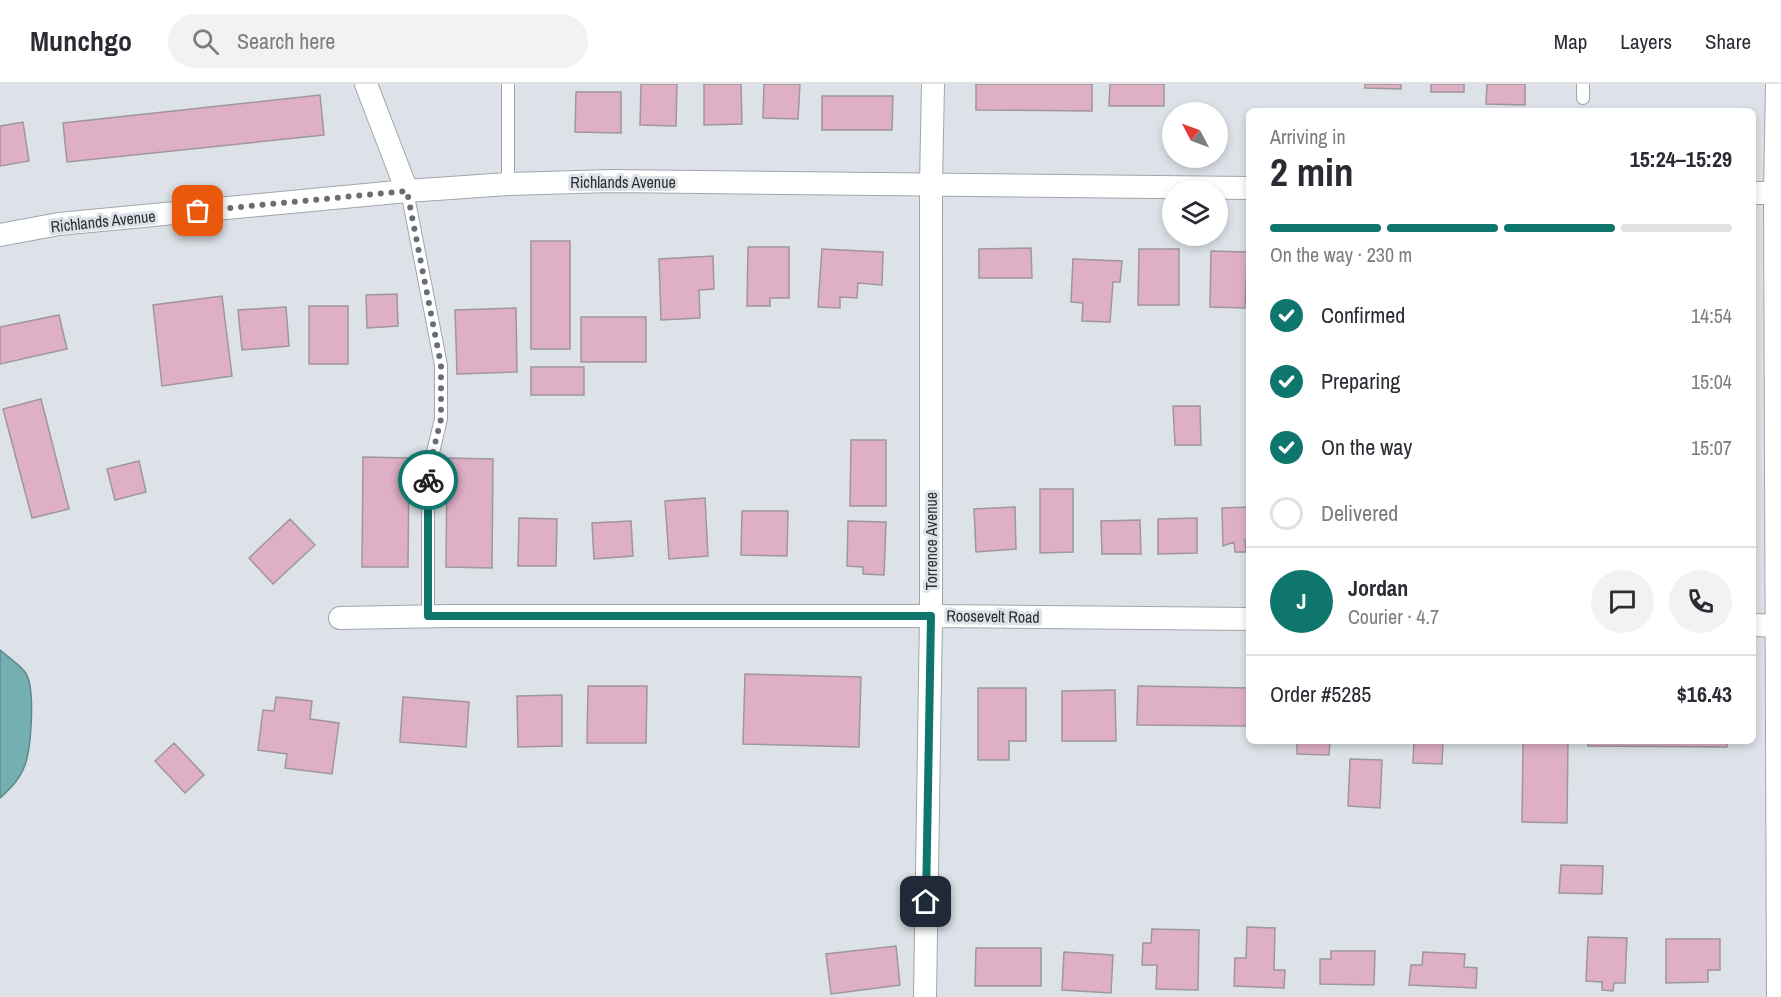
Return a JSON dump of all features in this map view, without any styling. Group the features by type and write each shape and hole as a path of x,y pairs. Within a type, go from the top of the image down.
{"street":[{"path":"366,84 407,191"},
{"name":"Torrence Avenue","path":"925,997 931,616 933,84"},
{"path":"1777,84 1770,193 1779,626 1778,997"},
{"name":"Richlands Avenue","path":"0,235 59,224 407,191 612,180 1246,188"},
{"name":"Roosevelt Road","path":"340,618 931,616 1246,619"},
{"path":"1756,625 1779,626"}],"lane":[{"path":"508,84 508,184"},
{"path":"1582,98 1583,84"},
{"path":"407,191 441,365 441,419 428,473 428,616"}],"water":[{"path":"0,650 17,663 28,679 31,732 21,775 0,798"}],"building":[{"path":"641,84 677,84 676,126 640,125"},
{"path":"704,84 741,84 742,124 704,125"},
{"path":"764,84 800,84 798,119 763,118"},
{"path":"976,84 1092,84 1092,111 976,110"},
{"path":"1110,84 1164,84 1162,106 1109,106"},
{"path":"1365,84 1401,84 1401,89 1365,88"},
{"path":"1431,84 1464,84 1464,92 1431,92"},
{"path":"1487,84 1525,84 1525,105 1486,104"},
{"path":"576,92 621,92 621,133 575,132"},
{"path":"320,95 324,135 67,162 63,123"},
{"path":"822,96 893,96 892,130 822,130"},
{"path":"23,122 29,161 0,166 0,126"},
{"path":"531,241 570,241 570,349 531,349"},
{"path":"748,247 789,247 789,298 770,298 770,306 747,306"},
{"path":"1031,248 1032,278 979,278 979,249"},
{"path":"822,249 883,252 882,285 858,283 857,298 840,297 840,308 818,307"},
{"path":"1139,249 1179,249 1179,305 1138,305"},
{"path":"1211,251 1246,252 1245,308 1210,307"},
{"path":"713,256 714,289 699,290 700,318 661,320 659,259"},
{"path":"1073,259 1122,261 1120,282 1113,282 1110,322 1082,321 1083,303 1071,302"},
{"path":"397,294 398,326 367,328 366,295"},
{"path":"222,296 232,376 162,386 153,305"},
{"path":"309,306 348,306 348,364 309,364"},
{"path":"286,307 289,346 242,350 238,310"},
{"path":"516,308 517,372 457,374 455,310"},
{"path":"59,315 67,349 0,364 0,327"},
{"path":"581,317 646,317 646,362 581,362"},
{"path":"531,367 584,367 584,395 531,395"},
{"path":"41,399 69,509 32,518 3,409"},
{"path":"1173,406 1200,406 1201,445 1175,445"},
{"path":"851,440 886,440 886,506 850,506"},
{"path":"363,457 409,458 408,567 362,567"},
{"path":"447,458 493,459 492,568 446,567"},
{"path":"139,461 146,492 115,500 107,469"},
{"path":"1040,489 1073,489 1073,552 1040,553"},
{"path":"705,498 708,556 669,559 665,501"},
{"path":"1015,507 1016,549 976,552 974,509"},
{"path":"1246,507 1246,552 1235,552 1234,542 1223,546 1222,508"},
{"path":"742,511 788,511 787,556 741,555"},
{"path":"519,518 557,519 556,566 518,566"},
{"path":"1197,518 1197,553 1158,554 1158,519"},
{"path":"290,519 315,545 273,584 249,558"},
{"path":"1140,520 1141,554 1102,554 1101,521"},
{"path":"631,521 633,556 594,559 592,523"},
{"path":"848,521 886,522 884,575 863,574 863,567 847,566"},
{"path":"745,674 861,677 859,747 743,744"},
{"path":"588,686 647,686 646,743 587,743"},
{"path":"1138,686 1246,688 1246,726 1137,725"},
{"path":"978,688 1026,688 1026,741 1009,741 1009,760 978,760"},
{"path":"1115,690 1116,741 1062,741 1062,691"},
{"path":"562,695 562,746 518,747 517,696"},
{"path":"276,697 312,701 310,719 339,723 332,774 285,768 287,754 258,750 263,710 274,711"},
{"path":"403,697 469,702 466,747 400,742"},
{"path":"174,743 204,775 185,793 155,761"},
{"path":"1297,744 1330,744 1329,755 1297,754"},
{"path":"1414,744 1443,744 1442,764 1413,763"},
{"path":"1523,744 1568,744 1567,823 1522,822"},
{"path":"1588,744 1727,744 1727,747 1588,746"},
{"path":"1350,759 1382,760 1380,808 1348,806"},
{"path":"1561,865 1603,866 1602,894 1559,893"},
{"path":"1247,927 1275,928 1274,970 1285,970 1284,988 1234,986 1235,958 1246,958"},
{"path":"1152,929 1199,930 1198,990 1156,989 1157,965 1142,965 1143,943 1151,943"},
{"path":"1588,937 1627,938 1625,983 1614,983 1613,991 1602,990 1602,982 1586,981"},
{"path":"1666,939 1720,939 1720,970 1708,970 1708,982 1666,983"},
{"path":"896,946 900,985 831,994 826,954"},
{"path":"976,948 1041,948 1041,986 975,986"},
{"path":"1331,951 1375,951 1374,985 1320,984 1320,959 1331,959"},
{"path":"1064,952 1113,955 1111,993 1062,990"},
{"path":"1423,952 1465,954 1464,967 1477,968 1476,988 1409,985 1411,965 1422,965"}],"way so far":[{"path":"198,211 407,191 441,365 441,419 428,480"}],"route":[{"path":"428,480 428,616 931,616 926,902"}]}
